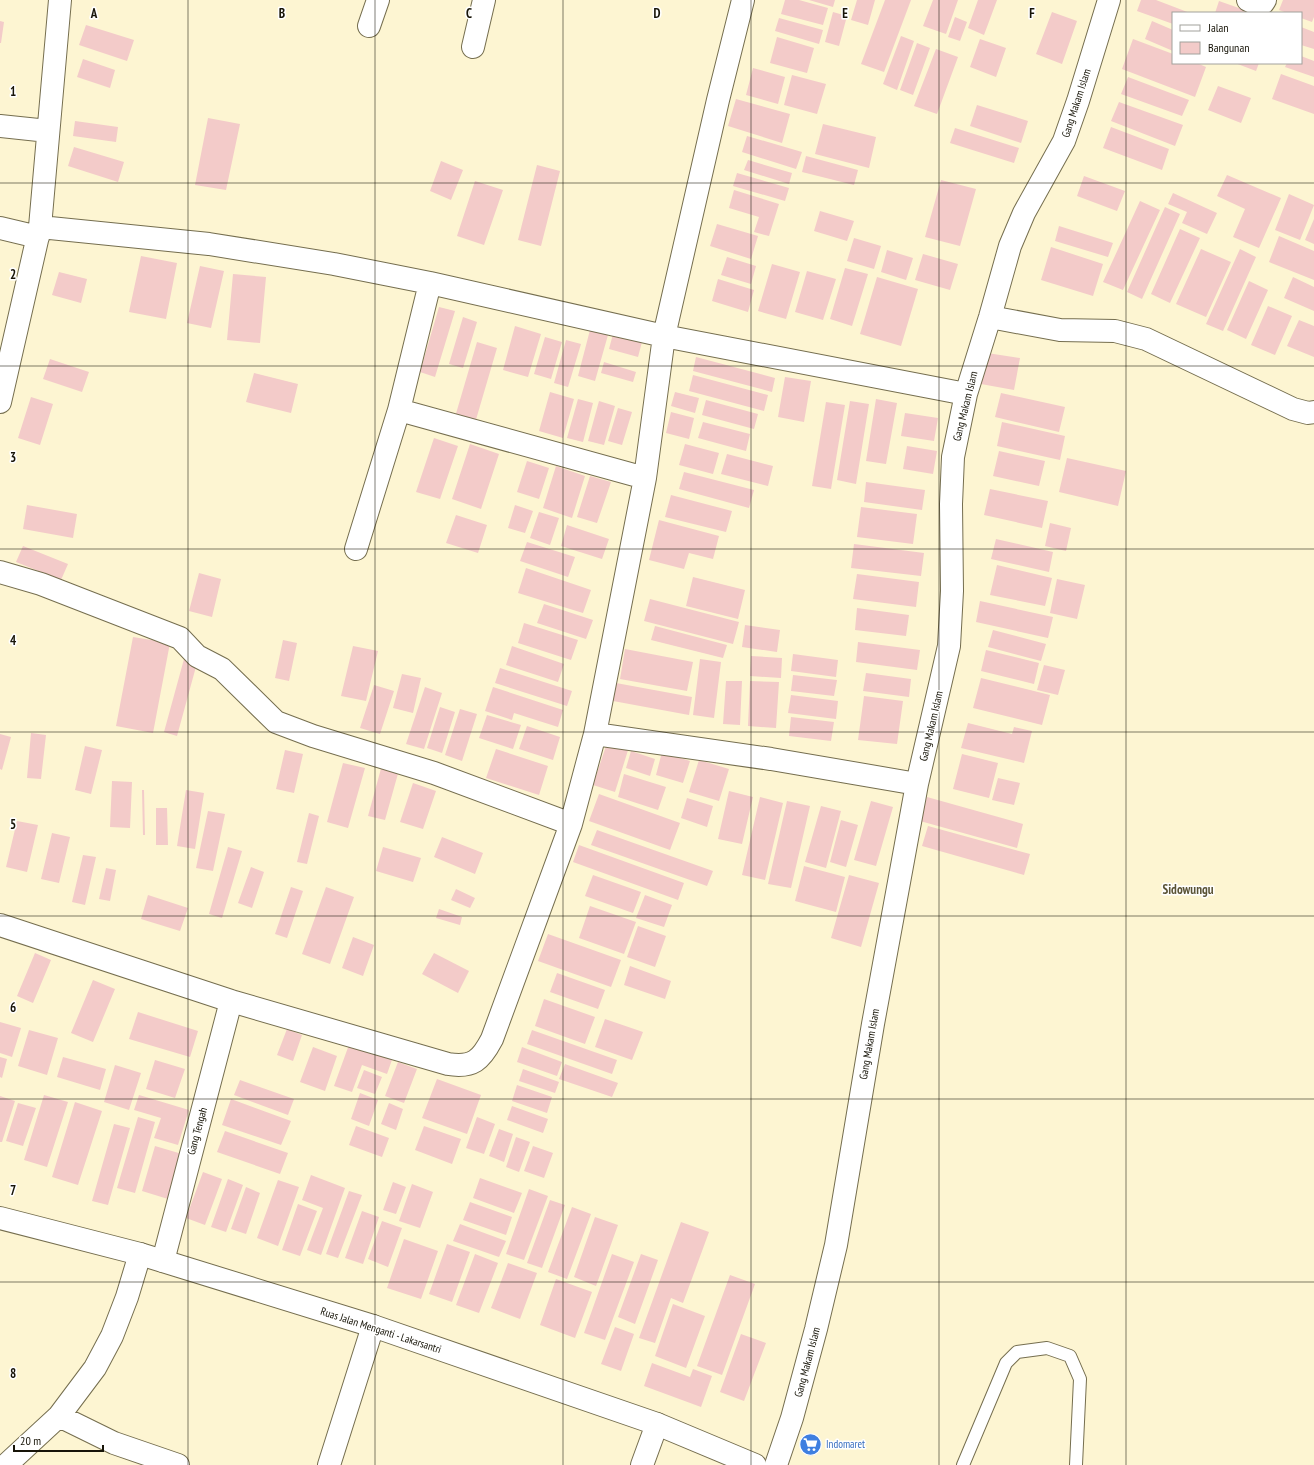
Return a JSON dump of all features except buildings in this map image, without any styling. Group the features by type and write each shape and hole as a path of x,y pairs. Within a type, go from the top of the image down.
{"street":[{"path":"0,402 39,232 60,0"},
{"path":"370,26 378,0"},
{"path":"473,47 484,0"},
{"path":"0,925 231,1001 448,1064 462,1066 473,1063 484,1054 492,1039 571,824 595,734 645,478 664,336 716,107 743,0"},
{"path":"1248,0 1260,4 1265,0"},
{"name":"Gang Makam Islam","path":"776,1465 794,1411 816,1329 836,1245 872,1024 917,784 949,646 952,591 951,504 953,457 966,394 1010,246 1024,213 1064,141 1078,101 1104,1"},
{"path":"0,126 48,131"},
{"path":"0,228 209,244 334,264 430,283 664,336 966,394"},
{"path":"356,549 399,410 430,283"},
{"path":"990,317 1060,330 1125,332 1146,339 1293,409 1308,413 1314,412"},
{"path":"399,410 645,478"},
{"path":"0,572 42,584 180,638 197,656 222,669 276,722 313,736 434,773 571,824"},
{"path":"595,734 771,759 917,784"},
{"name":"Gang Tengah","path":"163,1261 231,1001"},
{"name":"Ruas Jalan Menganti - Lakarsantri","path":"0,1218 140,1254 373,1326 656,1424 755,1465"},
{"path":"6,1465 59,1416 95,1368 112,1336 127,1298 140,1254"},
{"path":"329,1465 373,1326"},
{"path":"59,1416 114,1443 178,1465"},
{"path":"642,1465 656,1424"}],"lane":[{"path":"963,1465 1006,1363 1017,1352 1047,1348 1070,1356 1080,1379 1076,1465"}],"place":[{"name":"Indomaret","path":"811,1444"}],"district":[{"name":"Sidowungu","path":"1188,889"}]}
